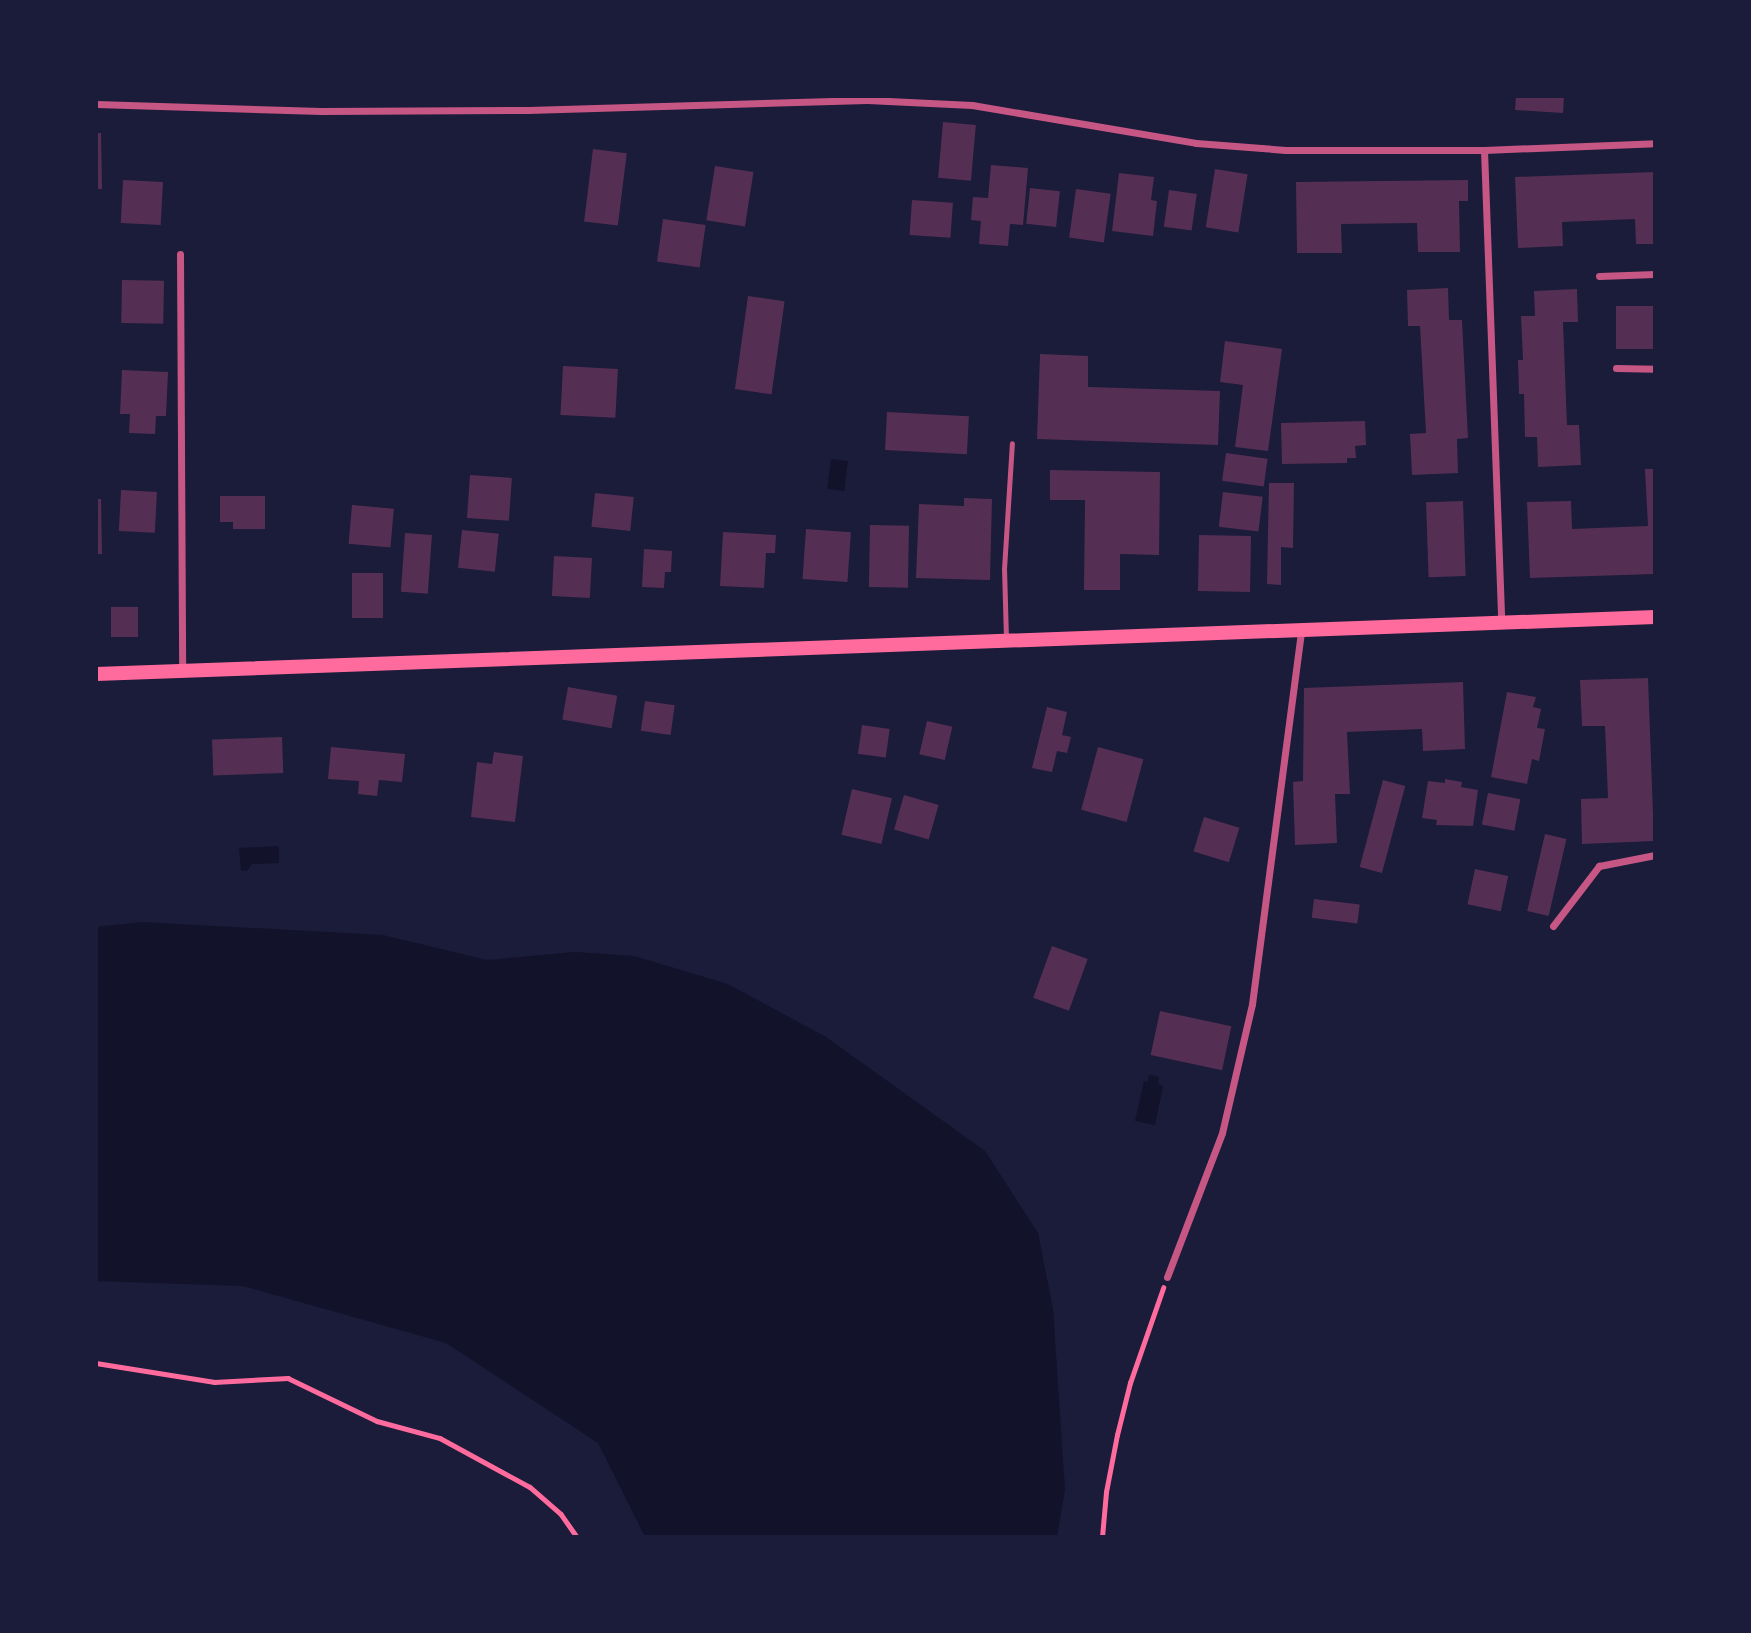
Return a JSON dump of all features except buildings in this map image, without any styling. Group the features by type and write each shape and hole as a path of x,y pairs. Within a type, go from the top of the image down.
{"main road":[{"path":"96,674 1655,617"}],"street":[{"path":"96,104 321,111 514,110 867,100 972,105 1196,143 1273,149 1485,150 1655,143"},
{"path":"1485,150 1501,623"},
{"path":"180,254 182,672"},
{"path":"1599,276 1655,274"},
{"path":"1616,368 1655,369"},
{"path":"1167,1278 1222,1133 1252,1004 1301,629"},
{"path":"1553,926 1599,866 1655,855"}],"lane":[{"path":"1007,639 1004,569 1012,443"}],"path":[{"path":"1102,1537 1106,1492 1130,1383 1167,1278"},
{"path":"96,1363 214,1382 288,1378 377,1421 440,1438 530,1487 561,1514 577,1537"}],"shaded area":[{"path":"831,459 848,461 844,491 827,489"},
{"path":"279,846 279,863 252,864 247,871 241,870 239,848"},
{"path":"141,922 383,935 487,960 575,952 634,956 728,984 826,1037 985,1151 1038,1233 1053,1309 1065,1490 1057,1537 645,1537 598,1443 446,1343 243,1286 96,1281 96,927"},
{"path":"1149,1075 1159,1077 1158,1084 1163,1086 1155,1125 1135,1121 1144,1081 1148,1082"}]}
